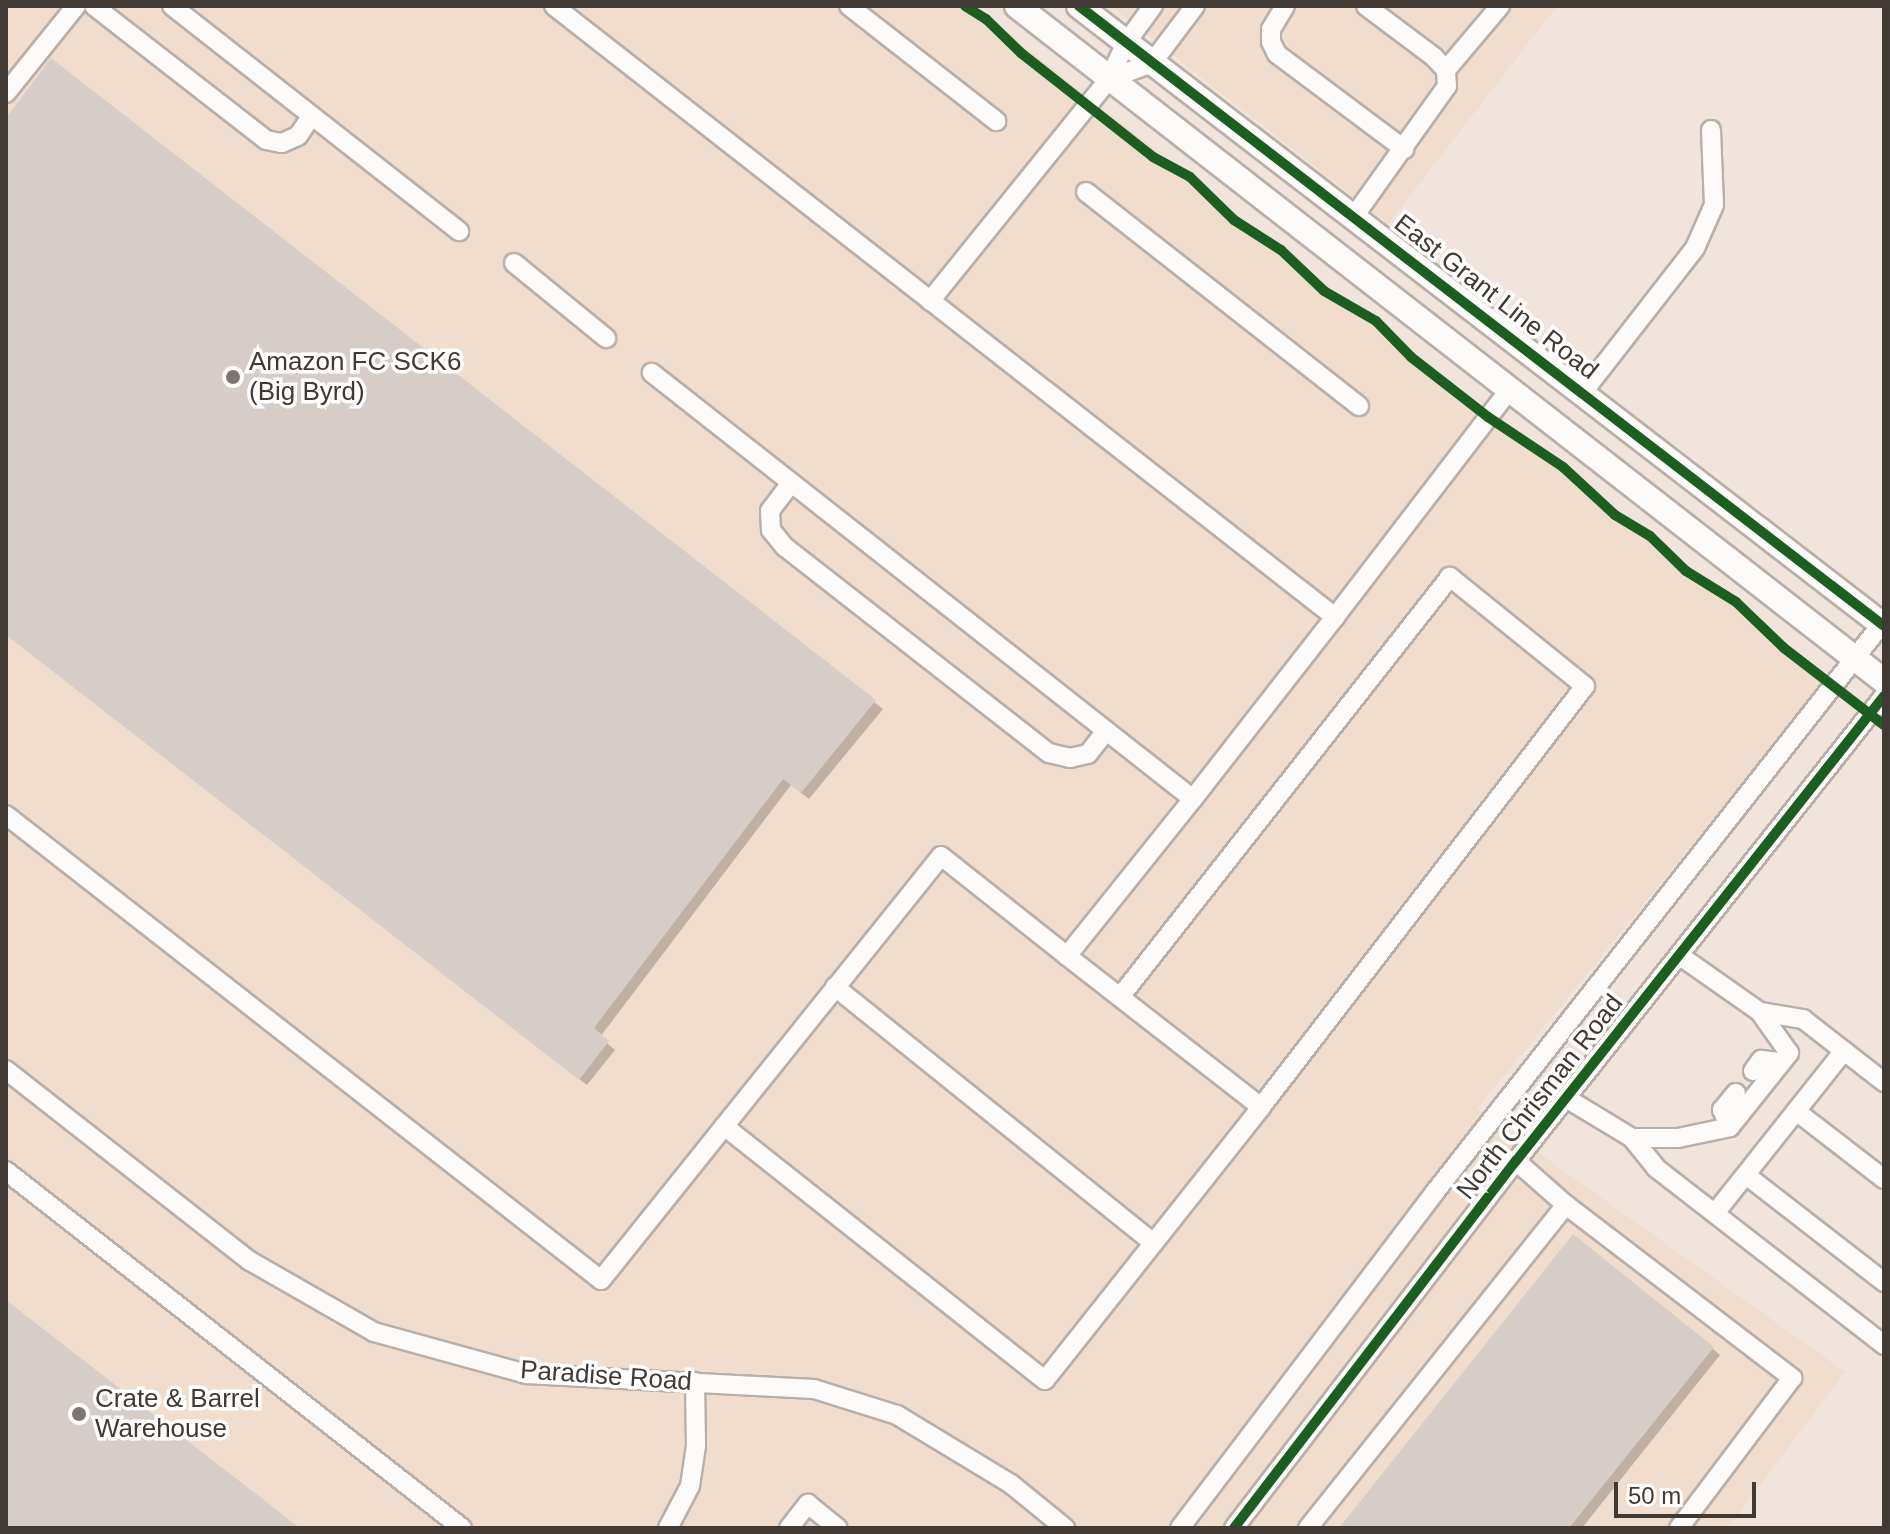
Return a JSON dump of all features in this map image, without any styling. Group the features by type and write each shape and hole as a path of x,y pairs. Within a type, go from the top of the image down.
{"main road":[{"path":"1017,6 1884,681"},
{"name":"East Grant Line Road","path":"1079,6 1355,215 1883,624"}],"street":[{"path":"6,93 76,6"},
{"path":"94,6 266,140 282,143 298,136 311,117"},
{"path":"172,6 459,231"},
{"path":"554,6 1335,617"},
{"path":"849,6 996,121"},
{"path":"930,301 1109,79 1126,43 1153,6"},
{"path":"1109,79 1152,63 1195,6"},
{"path":"1285,6 1271,29 1271,42 1277,54 1404,149"},
{"path":"1366,6 1446,70"},
{"path":"1355,215 1447,86 1446,70 1500,6"},
{"path":"1583,392 1695,248 1714,205 1711,130"},
{"path":"1086,192 1359,406"},
{"path":"514,263 606,338"},
{"path":"652,373 1193,799"},
{"path":"1067,956 1193,799 1509,390"},
{"path":"791,483 770,511 771,530 785,547 1049,753 1070,758 1088,754 1106,731"},
{"path":"724,1126 1045,1380 1261,1107 1585,686 1450,577 1120,997"},
{"name":"North Chrisman Road","path":"1180,1528 1435,1192 1883,624"},
{"name":"North Chrisman Road","path":"1234,1528 1516,1161 1884,696"},
{"path":"6,815 601,1280 941,856 1261,1107"},
{"path":"1632,1138 1678,1138 1730,1127 1789,1053 1760,1012 1679,955"},
{"path":"835,987 1153,1243"},
{"path":"1760,1012 1803,1019 1884,1082"},
{"path":"1715,1213 1844,1051"},
{"path":"1753,1071 1761,1060 1780,1062"},
{"name":"Paradise Road","path":"6,1070 250,1261 374,1332 526,1374 814,1389 897,1415 1011,1484 1065,1528"},
{"path":"1730,1127 1722,1110 1736,1093"},
{"path":"1566,1098 1632,1138 1656,1168 1884,1345"},
{"path":"1796,1111 1884,1179"},
{"path":"1516,1161 1566,1205 1792,1378 1679,1528"},
{"path":"6,1171 462,1528"},
{"path":"1746,1175 1884,1282"},
{"path":"1308,1528 1566,1205"},
{"path":"668,1528 690,1486 696,1446 695,1382"},
{"path":"789,1528 808,1504 838,1528"}],"shaded area":[{"path":"6,6 973,6 1827,679 1477,1109 1845,1372 1728,1528 6,1528"},
{"path":"1111,6 1557,6 1388,224"}],"building":[{"name":"Amazon FC SCK6 (Big Byrd)","path":"51,58 876,700 801,793 783,779 594,1028 609,1041 579,1080 6,635 6,118"},
{"path":"1573,1234 1714,1347 1569,1528 1339,1528"},
{"name":"Crate & Barrel Warehouse","path":"6,1300 300,1528 6,1528"}],"cycle path":[{"path":"965,6 986,19 1021,53 1153,157 1190,177 1234,220 1281,250 1324,291 1376,321 1411,357 1488,417 1563,467 1615,515 1650,536 1686,571 1736,602 1784,648 1884,725"},
{"path":"1079,6 1884,626"},
{"path":"1234,1528 1516,1161 1884,696"}],"place":[{"name":"Amazon FC SCK6 (Big Byrd)","path":"233,377"},
{"name":"Crate & Barrel Warehouse","path":"79,1414"}]}
